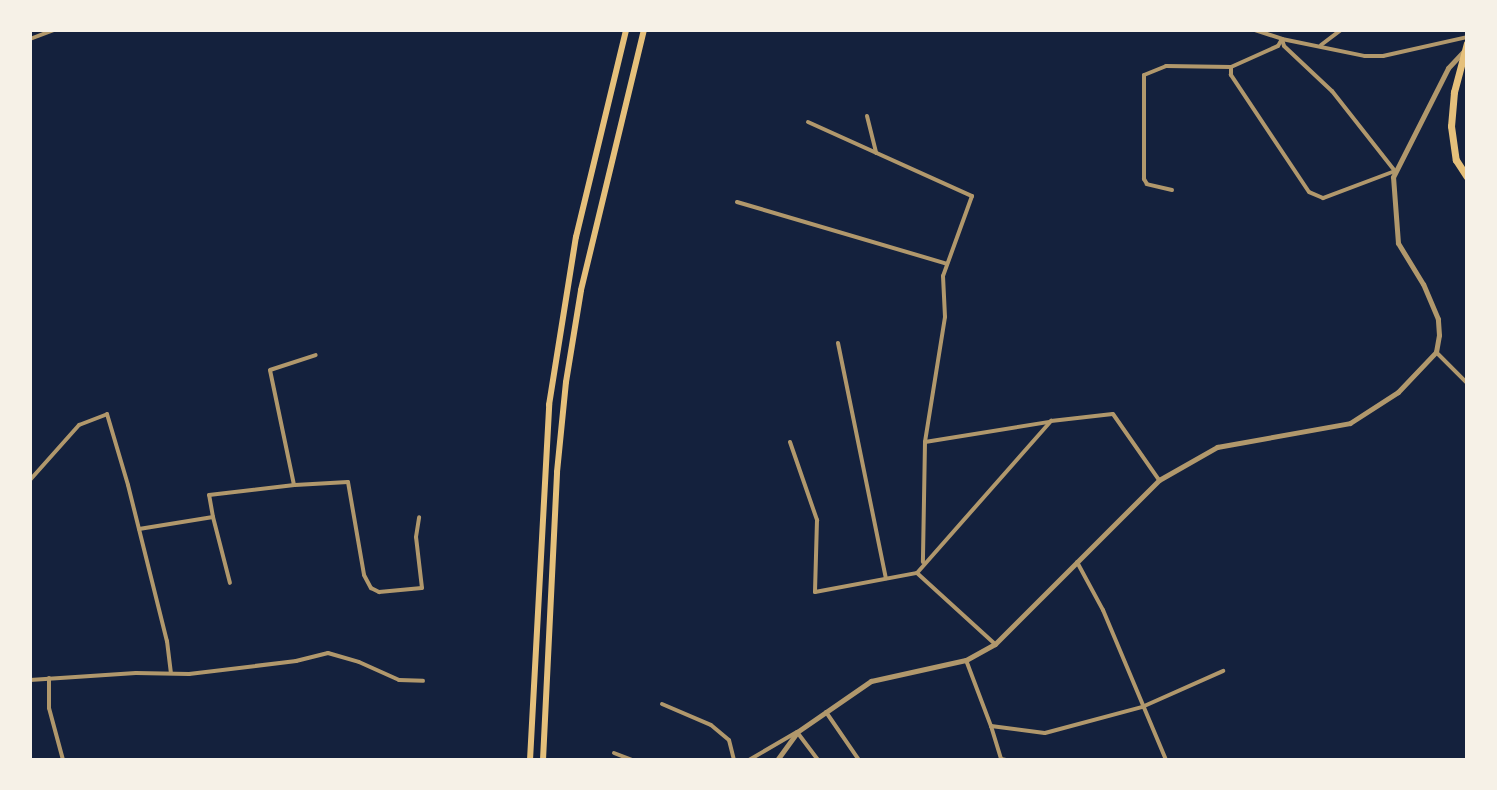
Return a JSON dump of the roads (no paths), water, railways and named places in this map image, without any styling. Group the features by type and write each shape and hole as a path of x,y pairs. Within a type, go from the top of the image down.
{"main road":[{"path":"530,760 549,405 576,237 626,30"},
{"path":"543,760 557,472 566,382 581,290 644,30"},
{"path":"1465,48 1454,92 1451,144 1467,177"}],"street":[{"path":"30,39 41,32 53,30"},
{"path":"1255,30 1282,39 1365,56 1383,56 1467,37"},
{"path":"1321,45 1341,30"},
{"path":"1172,190 1147,184 1144,179 1144,75 1166,66 1231,67 1278,46 1282,39"},
{"path":"1282,39 1284,46 1332,91 1395,171"},
{"path":"749,760 797,732 871,681 966,660 995,644 1159,480 1217,447 1350,423 1398,392 1436,352 1438,319 1423,284 1398,243 1393,212 1395,171 1448,68 1465,48"},
{"path":"1231,67 1231,75 1314,197 1323,198 1395,171"},
{"path":"867,116 876,153"},
{"path":"808,122 972,196 943,276 945,317 925,442 923,563"},
{"path":"737,202 947,264"},
{"path":"838,343 886,578"},
{"path":"1436,352 1467,383"},
{"path":"294,485 270,370 316,355"},
{"path":"30,480 79,425 107,414 167,641 171,673"},
{"path":"925,442 1113,414 1159,480"},
{"path":"790,442 817,520 815,592 917,573 923,563 959,529 1051,421"},
{"path":"230,583 209,495 348,482 364,575 371,588 379,592 422,588 416,537 419,517"},
{"path":"138,529 213,517"},
{"path":"1077,562 1103,610 1166,760"},
{"path":"917,573 995,644"},
{"path":"30,680 234,669 328,653 359,662 399,680 423,681"},
{"path":"966,660 1001,759 1006,760"},
{"path":"991,726 1045,733 1142,707 1223,671"},
{"path":"49,678 49,708 63,760"},
{"path":"662,704 711,725 729,740 734,760"},
{"path":"826,712 859,760"},
{"path":"777,760 797,732"},
{"path":"797,732 818,760"},
{"path":"614,753 632,760"}]}
